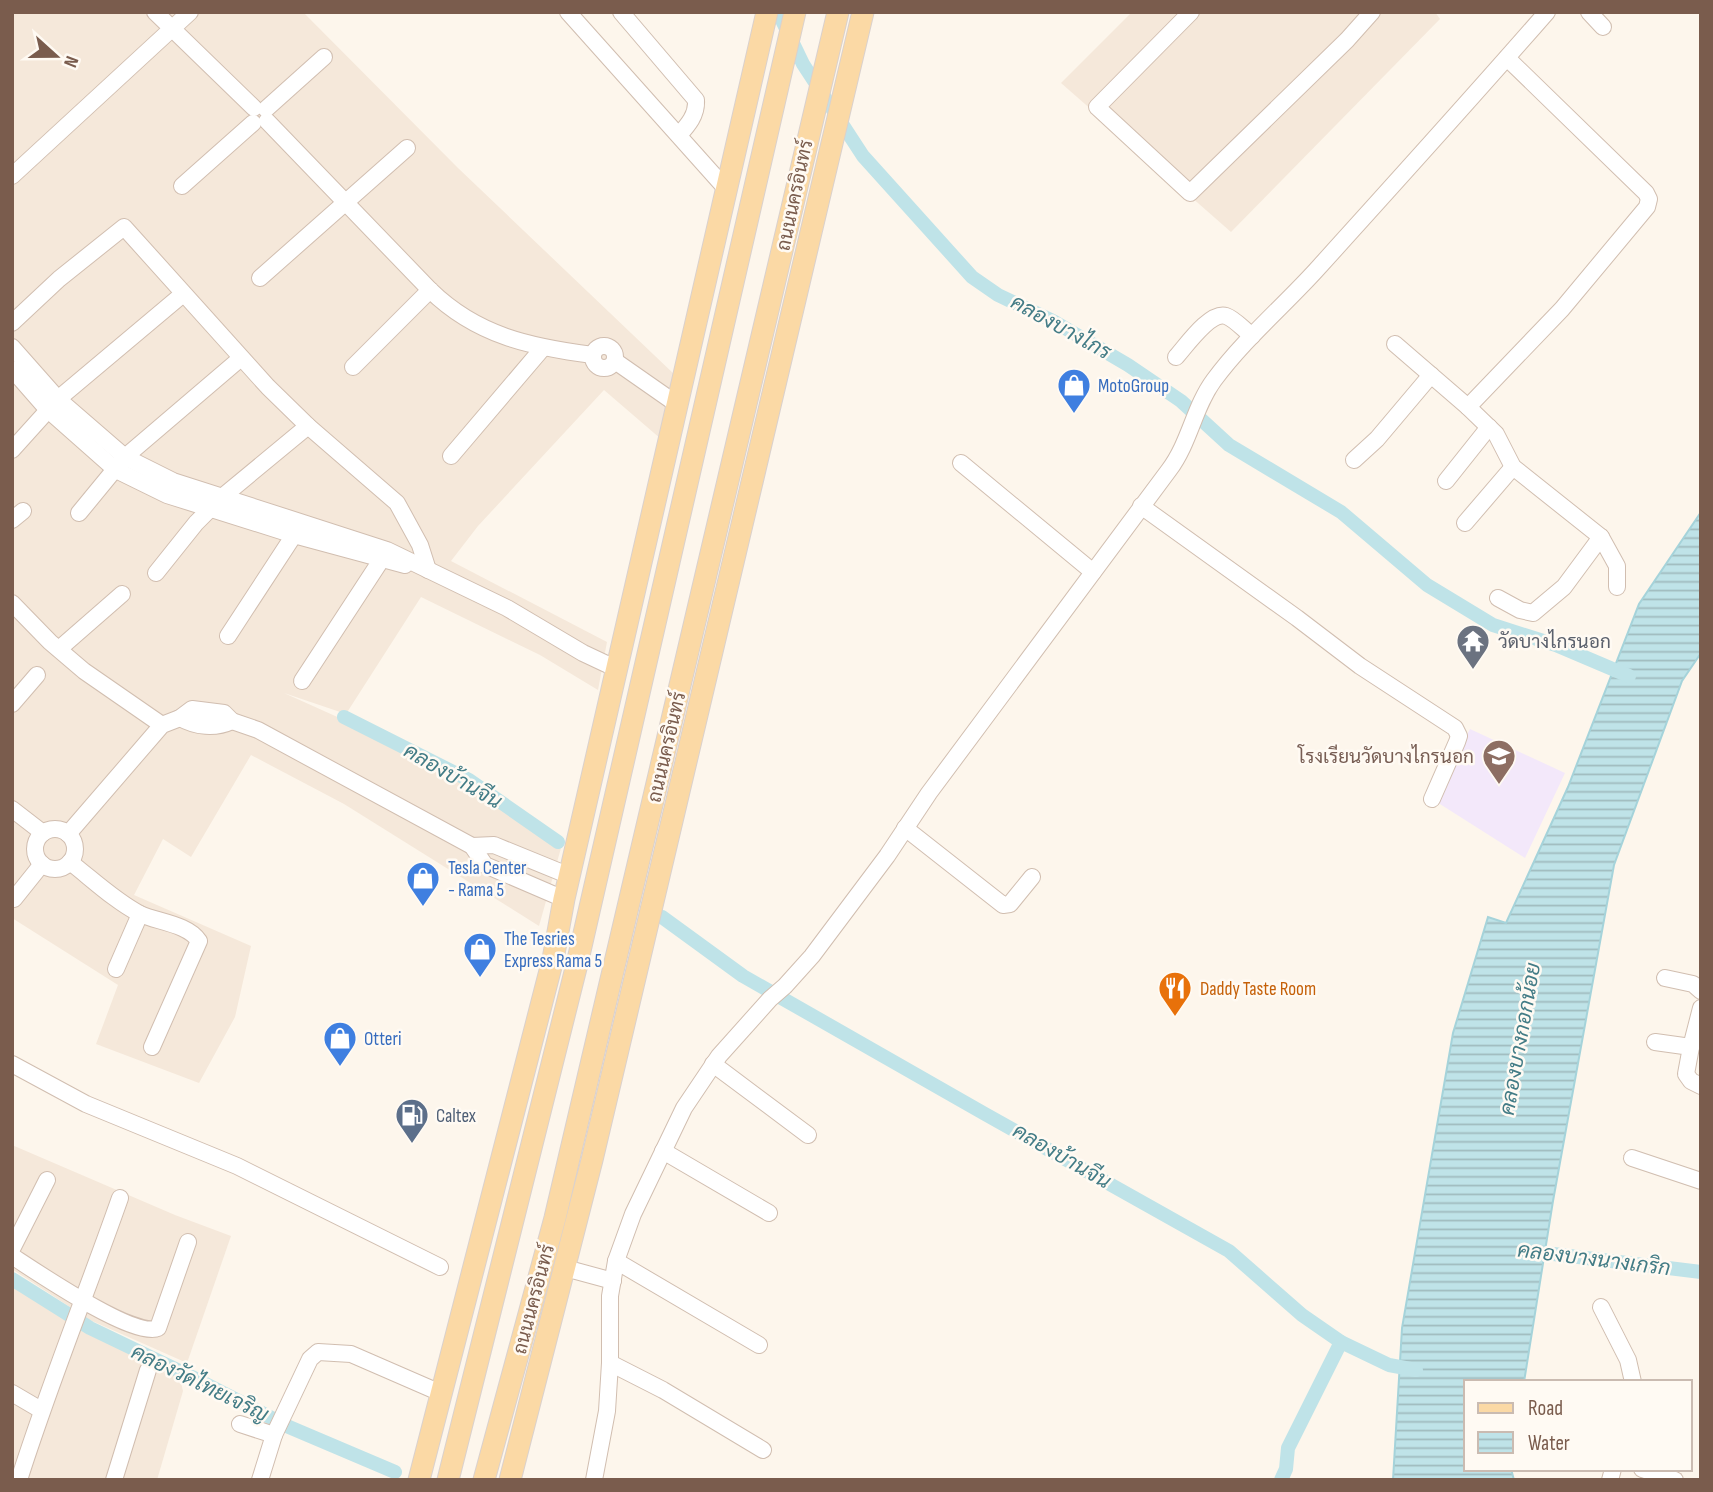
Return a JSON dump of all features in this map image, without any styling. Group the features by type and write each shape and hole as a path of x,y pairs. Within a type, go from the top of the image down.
{"main road":[{"path":"419,1480 553,959 564,899 767,12"},
{"name":"ถนนนครอินทร์","path":"448,1480 577,964 795,12"},
{"name":"ถนนนครอินทร์","path":"484,1480 555,1218 838,12"},
{"name":"ถนนนครอินทร์","path":"510,1480 592,1160 863,12"},
{"path":"538,1122 553,959"},
{"path":"592,1160 597,1041"}],"street":[{"path":"155,12 346,201 430,290 460,315 503,337 542,349 593,355 595,363 601,368 610,367 615,361 678,405"},
{"path":"12,176 190,12"},
{"path":"568,12 727,191"},
{"path":"621,12 696,100 693,117 678,135"},
{"path":"1191,12 1097,107 1190,193 1347,40 1372,12"},
{"path":"594,1480 607,1411 610,1296 616,1261 633,1214 684,1108 713,1064 769,999 785,986 812,956 1093,572 1183,448 1202,396 1221,370 1316,270 1547,12"},
{"path":"1589,12 1602,27"},
{"path":"182,186 324,57"},
{"path":"1468,407 1562,309 1647,207 1649,200 1646,193 1507,58"},
{"path":"260,278 407,148"},
{"path":"12,323 59,279 124,227 241,358 309,426 397,503 420,545 428,570"},
{"path":"353,367 430,290"},
{"path":"12,450 52,404 183,294"},
{"path":"1176,357 1209,321 1217,316 1231,319 1252,337"},
{"path":"1395,344 1489,427 1501,441 1513,467 1601,537 1617,566 1617,587"},
{"path":"12,347 52,404"},
{"path":"451,456 542,349"},
{"path":"79,513 121,463 241,358"},
{"path":"12,369 121,463 167,495 216,503 428,570 507,608 583,653 617,669"},
{"path":"1354,460 1372,445 1431,375"},
{"path":"156,573 195,523 309,426"},
{"path":"1446,481 1489,427"},
{"path":"961,463 1093,572"},
{"path":"1465,523 1513,467"},
{"path":"1141,506 1360,666 1455,728 1459,736 1432,799"},
{"path":"228,636 297,528"},
{"path":"1498,597 1520,610 1533,613 1564,587 1601,537"},
{"path":"302,681 385,555"},
{"path":"58,649 122,594"},
{"path":"12,603 84,671 162,725"},
{"path":"12,704 37,675"},
{"path":"68,834 162,725 180,718 191,724 201,725 220,726 232,722 257,730 472,846 485,865 564,899"},
{"path":"12,809 43,833"},
{"path":"905,828 1003,905 1010,904 1032,877"},
{"path":"55,829 68,834 75,848 70,862 56,869 42,864 36,857 35,848 43,833 55,829"},
{"path":"472,846 494,845 570,877"},
{"path":"70,862 140,914 192,933 199,941 152,1047"},
{"path":"14,899 42,864"},
{"path":"116,969 140,914"},
{"path":"1665,978 1693,984 1701,991"},
{"path":"1701,1008 1686,1074 1691,1081 1701,1086"},
{"path":"1656,1042 1691,1047"},
{"path":"12,1064 86,1104 237,1166 440,1267"},
{"path":"713,1064 808,1135"},
{"path":"663,1151 769,1213"},
{"path":"1632,1158 1701,1181"},
{"path":"12,1249 47,1181"},
{"path":"19,1480 41,1410 120,1198"},
{"path":"12,1256 81,1306 147,1331 158,1328 188,1242"},
{"path":"616,1261 759,1345"},
{"path":"565,1268 613,1281"},
{"path":"1601,1307 1628,1360 1633,1380"},
{"path":"260,1480 276,1432 310,1359 318,1353 351,1354 443,1394"},
{"path":"610,1363 663,1390 762,1450"},
{"path":"114,1480 148,1370"},
{"path":"12,1393 41,1410"},
{"path":"240,1424 276,1432"},
{"path":"1648,1471 1675,1480"}],"shaded area":[{"path":"12,12 303,12 458,168 675,375 661,439 604,390 478,526 451,561 607,642 598,690 540,655 421,597 346,714 284,693 353,724 474,785 561,848 539,926 344,804 251,755 191,857 163,839 134,895 251,946 235,1017 199,1083 96,1044 118,985 12,918"},
{"path":"1132,12 1435,12 1440,19 1231,232 1061,83"},
{"name":"โรงเรียนวัดบางไกรนอก","path":"1470,729 1565,773 1525,858 1432,799"},
{"path":"12,1145 231,1236 187,1363 90,1320 83,1330 179,1374 183,1391 157,1480 12,1480 12,1286 65,1317 70,1307 12,1269"}],"water":[{"name":"คลองบางกอกน้อย","path":"1701,512 1701,653 1682,681 1614,865 1553,1201 1524,1380 1464,1380 1464,1471 1512,1471 1514,1480 1393,1480 1402,1328 1453,1033 1488,917 1506,923 1568,787 1639,604"}],"waterway":[{"name":"คลองบางไกร","path":"778,12 803,64 863,156 972,277 998,295 1053,321 1128,365 1181,401 1229,445 1341,512 1427,585 1493,625 1556,645 1629,676"},
{"name":"คลองบ้านจีน","path":"344,717 469,780 558,842"},
{"name":"คลองบ้านจีน","path":"662,917 743,976 1229,1251 1302,1315 1341,1342 1389,1365 1416,1370"},
{"name":"คลองบางนางเกริก","path":"1529,1251 1701,1272"},
{"name":"คลองวัดไทยเจริญ","path":"12,1279 90,1328 289,1427 395,1472"},
{"path":"1281,1480 1286,1469 1288,1448 1341,1342"}],"place":[{"name":"MotoGroup","path":"1074,415"},
{"name":"วัดบางไกรนอก","path":"1473,671"},
{"name":"โรงเรียนวัดบางไกรนอก","path":"1499,786"},
{"name":"Tesla Center - Rama 5","path":"423,908"},
{"name":"The Tesries Express Rama 5","path":"480,979"},
{"name":"Daddy Taste Room","path":"1175,1018"},
{"name":"Otteri","path":"340,1068"},
{"name":"Caltex","path":"412,1145"}]}
